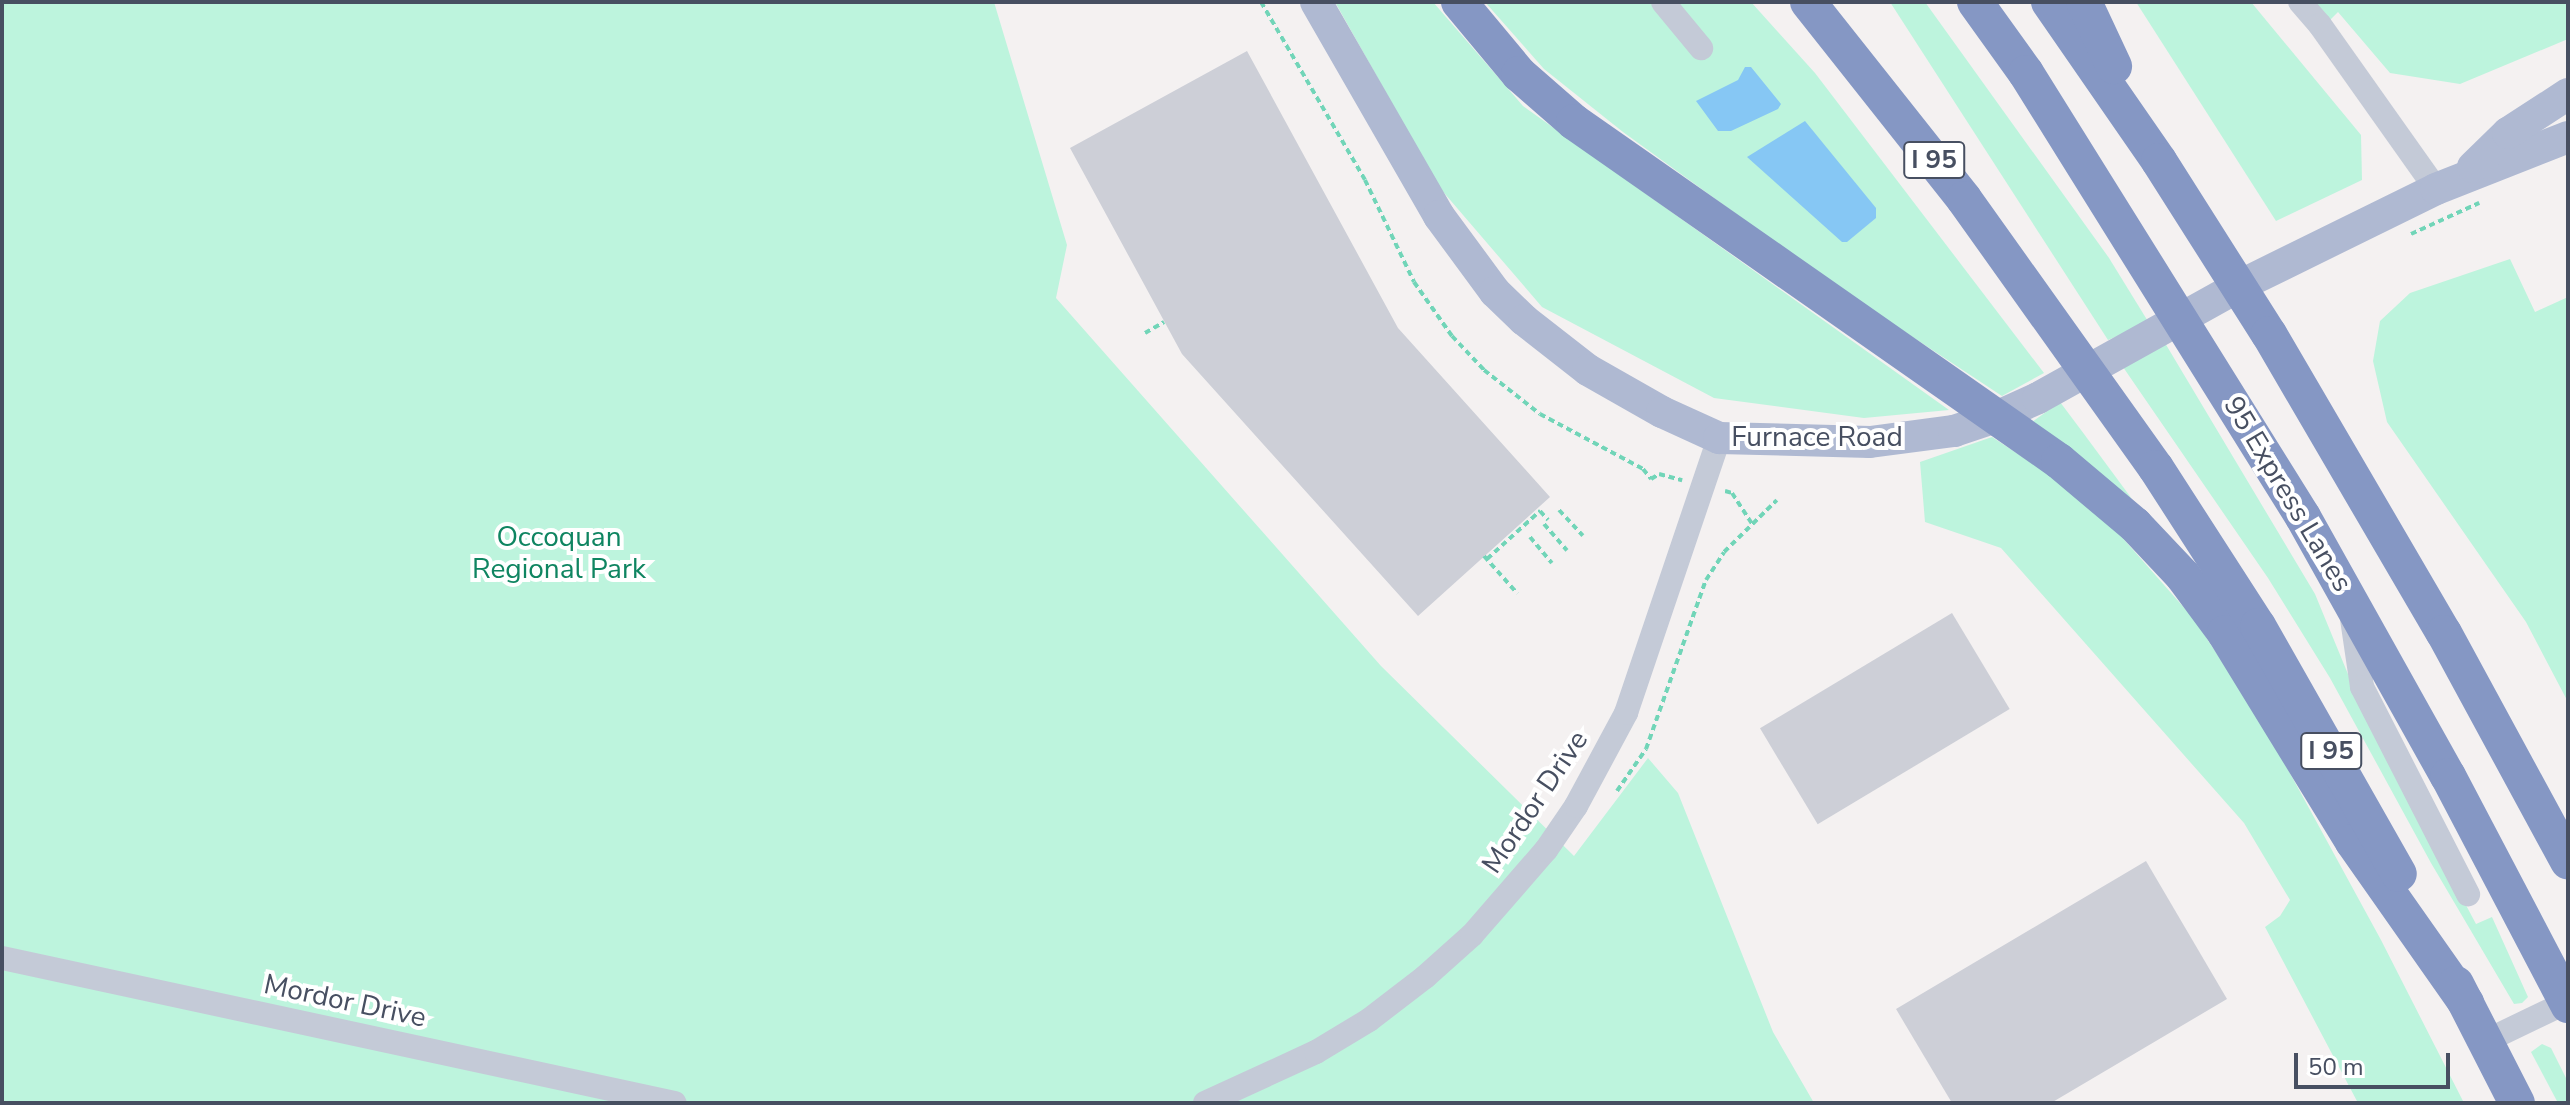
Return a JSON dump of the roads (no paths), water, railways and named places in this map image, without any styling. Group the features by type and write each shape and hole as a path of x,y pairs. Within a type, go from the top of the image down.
{"highway":[{"path":"1459,2 1519,74 1574,122 2059,461 2135,525 2205,604 2254,677 2353,842 2466,1003"},
{"name":"I 95","path":"1808,2 1964,199 2054,323 2119,415 2258,626 2370,821 2517,1103"},
{"name":"95 Express Lanes","path":"1975,2 2026,73 2212,365 2350,597 2567,1004"},
{"path":"2049,2 2159,161 2269,334 2444,633 2568,861"},
{"path":"2084,2 2159,161"}],"main road":[{"name":"Furnace Road","path":"1316,2 1439,216 1495,292 1524,320 1588,370 1689,426 1719,438 1870,442 1954,431 1996,417 2038,398 2243,284 2436,189 2568,137"},
{"name":"Furnace Road","path":"2465,175 2508,133 2568,94"}],"street":[{"path":"1663,2 1701,48"},
{"path":"2300,2 2320,25 2436,189"},
{"name":"Mordor Drive","path":"1205,1103 1294,1064 1369,1020 1472,935 1546,850 1576,806 1626,713 1719,438"},
{"path":"2350,597 2362,687 2468,894"},
{"name":"Mordor Drive","path":"2,958 675,1103"},
{"path":"2486,1041 2567,1004"}],"water":[{"path":"1745,67 1751,67 1781,104 1778,109 1731,131 1718,131 1696,101 1738,80"},
{"path":"1805,121 1876,208 1876,218 1847,242 1842,242 1747,157"}],"park label":[{"name":"Occoquan Regional Park","path":"559,553"}]}
